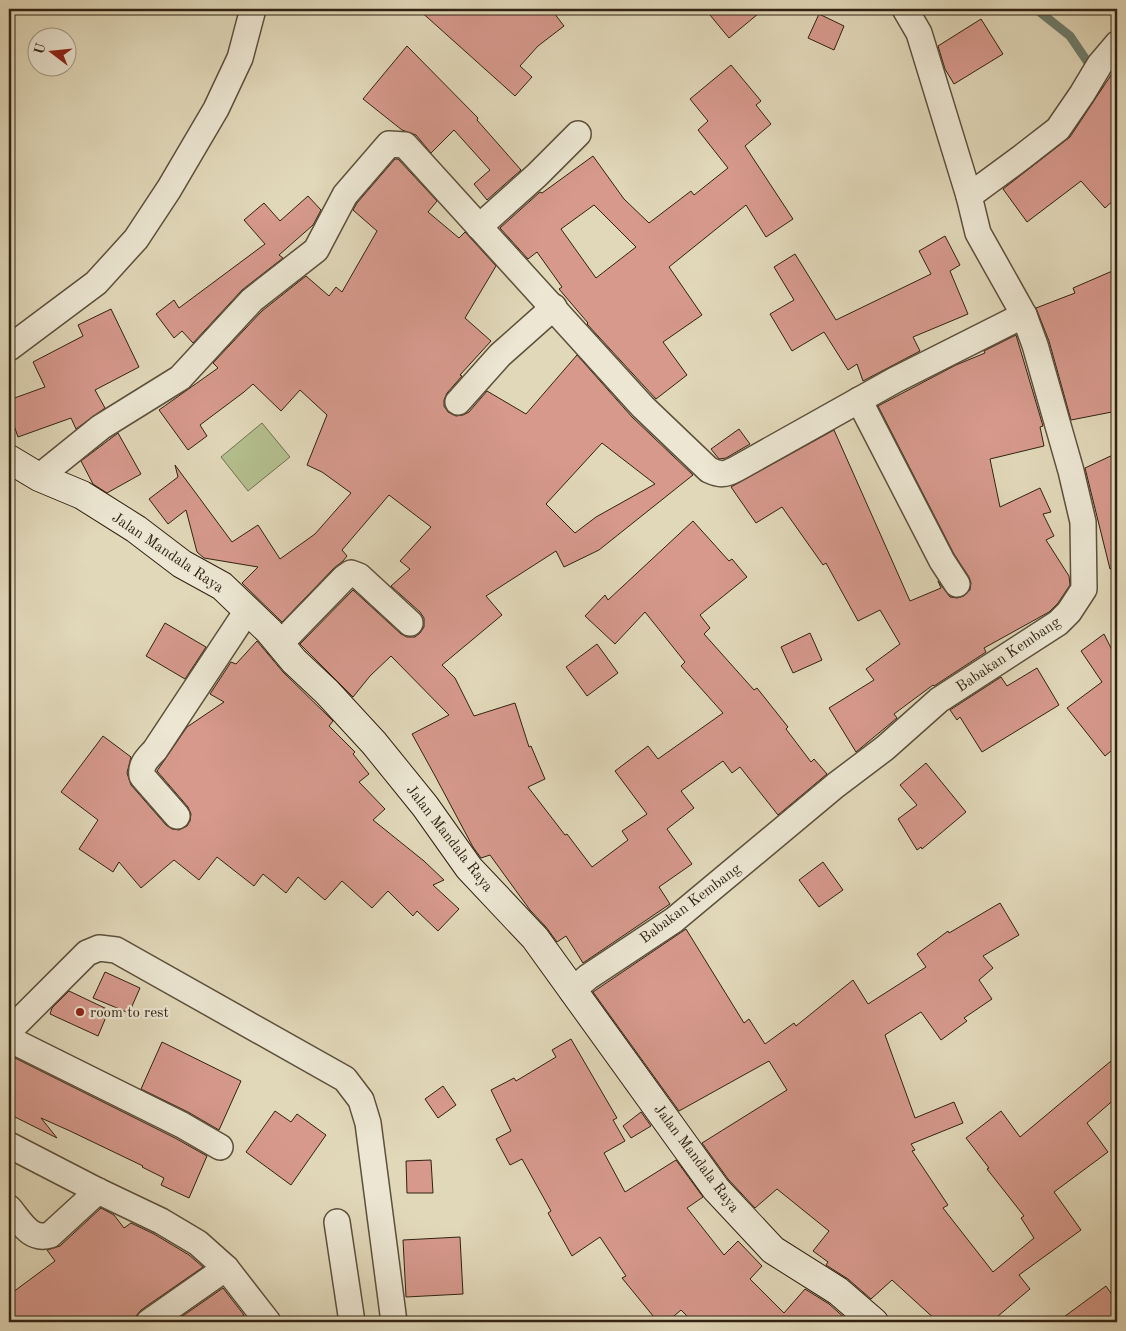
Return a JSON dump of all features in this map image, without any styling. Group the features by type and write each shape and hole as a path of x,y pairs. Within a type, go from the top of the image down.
{"street":[{"path":"9,348 96,283 136,239 170,188 216,109 240,58 253,9"},
{"name":"Babakan Kembang","path":"572,991 588,977 674,920 836,785 885,748 939,700 1058,623 1069,612 1084,589 1083,522 1049,389 1024,315 978,233 969,196 920,33 905,9"},
{"path":"969,196 1058,129 1100,64 1117,44"},
{"path":"480,227 537,175 578,134"},
{"path":"39,477 100,427 180,378 252,300 316,250 345,195 389,144 405,145 643,408 708,470 717,474 726,474 736,469 859,400 1024,315"},
{"path":"458,402 500,355 554,308"},
{"path":"859,400 942,561 957,584"},
{"name":"Jalan Mandala Raya","path":"9,460 39,477 82,495 136,529 182,564 222,586 269,631 279,645 327,692 374,743 424,806 469,868 536,938 572,991 623,1057 711,1181 741,1217 773,1250 838,1291 874,1322"},
{"path":"279,645 351,573 359,576 410,623"},
{"path":"177,816 142,776 141,769 247,611"},
{"path":"9,1031 87,953 99,948 116,950 345,1079 361,1100 368,1123 394,1322"},
{"path":"9,1039 182,1125 220,1147"},
{"path":"9,1145 98,1191 161,1220 198,1243 226,1268 268,1322"},
{"path":"9,1208 31,1234 41,1238 50,1235 98,1191"},
{"path":"337,1222 352,1322"},
{"path":"148,1322 226,1268"}],"green space":[{"path":"262,423 290,457 248,491 221,457"}],"building":[{"path":"418,9 551,9 564,26 538,46 520,66 532,77 515,96"},
{"path":"705,9 764,9 729,38"},
{"path":"819,14 844,26 834,50 808,38"},
{"path":"981,19 1003,54 954,84 945,69 938,46"},
{"path":"407,46 478,118 477,120 521,170 487,200 474,184 490,170 454,130 431,153 416,135 402,130 363,99"},
{"path":"731,65 761,101 756,105 771,124 745,146 793,219 766,237 746,205 669,267 702,315 663,342 687,375 656,399 587,324 559,289 562,287 537,252 528,259 500,228 540,192 542,193 593,156 624,199 649,223 691,191 694,195 728,168 698,130 708,121 690,99","holes":["594,205 636,247 596,278 561,229"]},
{"path":"1117,66 1117,92 1113,103 1117,107 1117,197 1105,208 1081,181 1027,222 1003,189 1070,137"},
{"path":"395,159 398,159 437,201 428,212 459,238 465,232 496,266 465,318 491,341 460,375 462,376 447,393 444,406 448,412 456,416 469,412 487,391 526,414 577,355 632,417 693,475 599,550 564,567 556,551 486,596 502,615 442,665 455,678 474,716 515,703 529,747 531,746 545,779 528,787 565,835 567,834 592,867 628,840 622,831 647,814 615,771 648,746 658,759 723,713 681,666 685,662 645,612 615,644 585,616 605,595 608,600 693,521 729,561 732,559 747,577 700,615 710,628 704,634 754,690 757,688 788,727 786,729 811,762 814,759 827,774 778,815 740,767 732,773 723,761 681,791 694,808 667,829 692,864 659,887 670,904 583,963 566,936 557,942 530,910 490,855 481,858 473,847 412,734 449,715 391,656 370,676 353,697 300,644 353,590 401,634 407,637 415,637 420,633 424,627 424,618 420,612 391,586 410,569 400,561 431,527 389,495 342,550 347,556 343,561 282,622 242,583 258,567 204,558 197,552 186,510 168,524 149,499 178,477 175,465 232,542 258,525 280,559 315,534 351,493 322,472 307,465 327,415 300,390 281,411 253,384 200,425 207,436 188,450 159,410 218,368 213,363 262,311 306,276 329,296 336,287 342,292 377,231 353,210","holes":["602,443 655,484 596,517 575,533 546,504"]},
{"path":"308,196 321,210 313,225 279,255 283,258 242,290 193,343 182,331 174,338 156,314 174,300 179,308 265,244 244,220 264,203 280,221"},
{"path":"945,236 960,265 950,271 968,314 913,337 920,351 863,381 857,364 848,370 824,332 792,351 770,314 794,300 774,267 795,254 836,320 931,274 919,251"},
{"path":"1117,269 1117,411 1071,420 1049,341 1036,308 1075,293 1073,288"},
{"path":"111,309 139,367 95,390 105,408 76,429 71,418 18,437 9,411 9,400 45,387 33,362 83,336 78,325"},
{"path":"1016,335 1043,426 1040,427 1044,446 990,459 1000,507 1040,488 1051,512 1043,514 1054,536 1046,540 1069,576 1070,585 1058,603 1049,612 984,648 986,652 933,685 894,714 897,718 856,752 829,708 874,680 866,669 900,644 880,610 858,621 826,563 823,565 782,507 756,523 731,487 834,430 910,601 941,588 938,581 950,597 964,596 970,590 971,583 969,577 954,554 878,406 956,365 985,353 984,351"},
{"path":"739,429 750,444 726,458 719,459 711,449"},
{"path":"118,433 141,474 107,493 93,484 81,461"},
{"path":"1117,453 1117,568 1110,569 1085,468"},
{"path":"165,623 206,647 185,679 146,656"},
{"path":"810,633 822,660 793,673 781,647"},
{"path":"1104,634 1117,660 1117,746 1105,756 1067,708 1102,682 1081,651"},
{"path":"257,641 283,672 333,721 329,726 355,752 353,754 369,774 359,782 385,809 373,820 424,861 444,880 433,885 459,909 438,931 417,911 413,916 388,891 372,908 342,881 325,900 298,877 286,893 263,874 254,886 217,857 199,880 174,860 141,888 119,862 113,872 79,849 98,820 61,792 103,736 131,757 127,773 131,785 166,825 172,829 179,830 187,826 191,814 188,807 157,771 187,727 224,702 210,694 231,662 236,664"},
{"path":"597,644 618,673 587,696 566,667"},
{"path":"1037,668 1059,705 982,752 960,717 957,720 950,710 1001,677 1007,686"},
{"path":"926,763 966,812 922,849 921,847 917,850 898,819 917,805 900,785"},
{"path":"823,862 843,890 819,907 799,880"},
{"path":"1000,903 1019,935 983,956 993,968 979,980 992,999 964,1018 967,1021 941,1040 921,1012 885,1035 915,1118 954,1102 963,1123 911,1144 915,1150 912,1151 948,1205 943,1208 993,1272 1034,1238 1021,1218 1024,1216 987,1169 989,1168 966,1138 1001,1111 1020,1137 1117,1056 1117,1097 1087,1123 1108,1152 1054,1192 1081,1230 1019,1275 1030,1289 991,1322 938,1322 892,1280 871,1299 848,1279 826,1265 828,1262 813,1251 829,1231 777,1189 755,1208 728,1179 702,1143 787,1090 769,1061 679,1111 593,992 686,929 744,1023 749,1019 765,1044 794,1023 796,1026 853,980 868,1004 926,967 917,954 948,931 949,933"},
{"path":"105,972 140,988 129,1013 93,998"},
{"name":"room to rest","path":"69,991 109,1010 98,1036 50,1014 52,1008"},
{"path":"571,1039 617,1118 613,1120 625,1141 604,1153 625,1192 676,1160 703,1197 687,1208 724,1255 738,1241 762,1266 750,1279 784,1313 805,1289 829,1304 847,1320 845,1322 693,1322 681,1310 667,1322 658,1322 622,1278 626,1276 600,1237 572,1256 548,1213 551,1211 522,1159 510,1165 496,1139 511,1131 491,1090 514,1078 516,1081 556,1057 552,1050"},
{"path":"162,1042 241,1081 219,1130 188,1112 141,1089"},
{"path":"13,1057 207,1156 189,1198 161,1185 164,1178 143,1166 70,1131 41,1118 57,1138 9,1114 9,1066"},
{"path":"443,1086 456,1105 438,1118 425,1099"},
{"path":"275,1111 291,1122 297,1114 326,1135 291,1185 246,1152"},
{"path":"641,1112 651,1126 631,1138 623,1126"},
{"path":"431,1160 433,1193 407,1193 406,1161"},
{"path":"101,1208 114,1215 124,1228 131,1223 154,1234 189,1255 203,1267 141,1310 136,1316 135,1322 9,1322 9,1295 55,1261 47,1250 60,1246"},
{"path":"460,1237 463,1294 406,1297 403,1240"},
{"path":"1106,1286 1117,1302 1117,1322 1057,1322"},
{"path":"223,1288 244,1315 233,1322 174,1322"}],"waterway":[{"path":"1036,9 1070,36 1089,64 1094,85 1117,100"}],"place":[{"name":"room to rest","path":"80,1012"}]}
